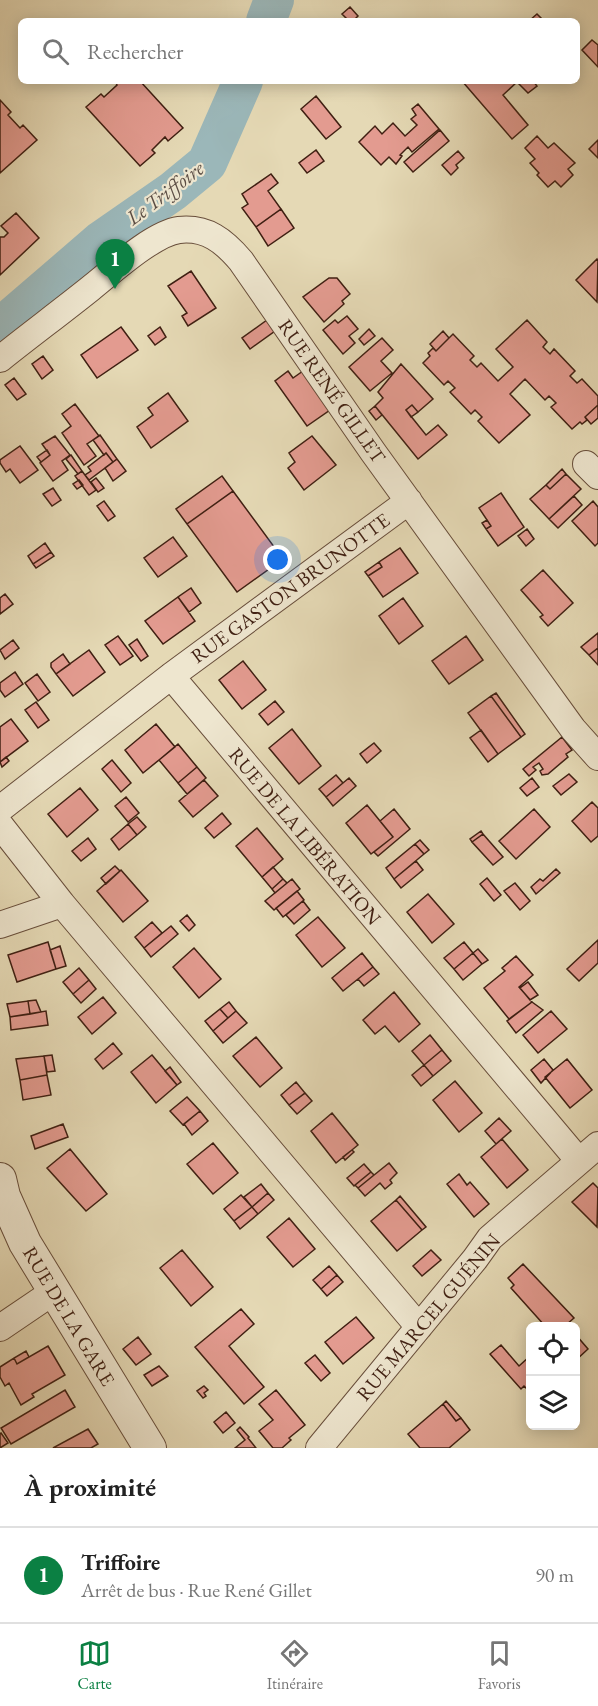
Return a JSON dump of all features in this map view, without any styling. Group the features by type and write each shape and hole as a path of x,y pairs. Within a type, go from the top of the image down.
{"street":[{"name":"RUE RENÉ GILLET","path":"0,359 149,244 170,232 192,230 219,238 242,261 409,501 573,729 598,757"},
{"name":"RUE GASTON BRUNOTTE","path":"171,676 409,501"},
{"path":"0,809 171,676"},
{"name":"RUE DE LA LIBÉRATION","path":"171,676 579,1161"},
{"path":"0,825 62,904 419,1328"},
{"path":"0,925 62,904"},
{"name":"RUE MARCEL GUÉNIN","path":"319,1448 490,1238 598,1144"},
{"name":"RUE DE LA GARE","path":"0,1179 4,1196 25,1243 150,1448"},
{"path":"0,1328 53,1292"}],"building":[{"path":"350,7 358,16 346,18 342,14"},
{"path":"592,40 598,45 598,67 582,50"},
{"path":"143,84 183,128 168,141 165,137 152,150 155,153 140,166 86,107 101,94 104,97 117,85"},
{"path":"465,84 515,84 503,95 528,125 512,139"},
{"path":"519,84 535,84 537,86 528,93"},
{"path":"316,96 341,127 326,139 301,109"},
{"path":"0,100 11,112 8,115 20,128 23,125 37,140 0,173"},
{"path":"418,104 439,129 412,152 408,147 400,155 402,156 396,164 389,157 381,165 359,142 375,126 382,134 393,123 405,136 417,125 411,119 416,115 412,109"},
{"path":"440,130 449,141 413,172 404,162"},
{"path":"537,136 548,148 554,143 575,163 568,169 573,175 561,187 555,181 548,187 530,163 535,159 525,148"},
{"path":"598,140 598,158 589,149"},
{"path":"316,150 324,161 307,173 299,163"},
{"path":"458,151 464,158 456,165 458,168 451,175 442,165"},
{"path":"271,174 278,183 268,191 281,209 256,227 242,208 248,204 242,194"},
{"path":"281,209 294,228 268,246 256,227"},
{"path":"16,213 39,238 0,275 0,237 8,233 1,226"},
{"path":"597,259 598,261 597,302 576,280"},
{"path":"191,271 216,308 188,326 182,316 187,313 168,286"},
{"path":"329,278 337,278 350,294 342,301 344,304 324,322 303,297"},
{"path":"347,316 358,329 349,336 355,343 343,354 323,330 335,320 338,323"},
{"path":"267,320 275,331 250,349 242,338"},
{"path":"527,320 547,342 543,347 550,354 554,349 575,371 570,376 577,383 582,379 598,396 598,405 585,417 587,420 582,424 580,422 572,429 551,407 556,403 549,396 545,400 525,379 510,394 530,415 499,443 478,421 482,417 475,410 471,414 450,392 455,388 448,381 444,385 423,363 430,356 428,353 433,348 436,351 453,334 474,356 470,360 477,367 481,363 498,381 513,367 496,349"},
{"path":"121,327 138,350 97,378 81,355"},
{"path":"160,327 166,337 155,345 148,336"},
{"path":"369,329 375,336 364,345 359,339"},
{"path":"443,331 449,338 436,351 430,344"},
{"path":"382,338 393,350 381,361 392,373 370,391 349,367"},
{"path":"43,356 53,370 42,379 32,364"},
{"path":"401,364 433,399 418,412 412,405 406,410 426,435 438,425 447,435 418,459 375,406 383,398 378,392"},
{"path":"288,371 293,378 303,371 330,410 307,426 275,381"},
{"path":"14,378 26,394 17,400 5,385"},
{"path":"168,393 188,421 151,448 137,427 153,415 148,408"},
{"path":"75,404 99,436 87,444 96,456 84,465 62,433 71,426 62,414"},
{"path":"412,405 418,412 411,417 406,410"},
{"path":"598,405 598,418 591,424 585,417"},
{"path":"375,406 382,415 376,420 369,411"},
{"path":"100,435 117,459 113,462 106,453 104,455 93,440"},
{"path":"55,436 70,455 62,461 68,470 53,481 40,463 50,455 42,444"},
{"path":"312,436 336,465 304,490 288,468 295,462 289,453"},
{"path":"20,446 38,470 20,483 10,469 6,472 0,460"},
{"path":"47,450 50,455 41,462 37,457"},
{"path":"106,453 113,462 89,480 85,475 91,471 88,467"},
{"path":"71,455 82,471 78,474 66,459"},
{"path":"117,459 126,471 113,481 105,468"},
{"path":"562,469 566,474 550,489 546,485"},
{"path":"82,471 96,490 89,495 75,476"},
{"path":"566,474 581,489 549,519 530,499 546,485 550,489"},
{"path":"222,476 233,491 187,524 176,509"},
{"path":"96,478 104,488 98,492 91,482"},
{"path":"79,480 83,485 77,489 73,484"},
{"path":"53,488 61,500 52,506 43,494"},
{"path":"233,491 283,559 237,592 187,524"},
{"path":"501,493 524,527 498,546 486,529 491,526 479,508"},
{"path":"574,496 582,505 558,528 549,519"},
{"path":"104,501 115,516 108,521 97,506"},
{"path":"593,501 598,507 598,543 595,546 572,521"},
{"path":"487,520 491,526 486,529 482,523"},
{"path":"527,529 534,539 526,546 518,536"},
{"path":"173,537 187,556 158,577 144,558"},
{"path":"45,543 51,552 33,564 28,556"},
{"path":"400,548 418,573 383,597 368,576 382,567 379,562"},
{"path":"51,552 54,556 36,568 33,564"},
{"path":"379,562 382,567 368,576 365,572"},
{"path":"543,570 573,603 548,626 540,617 543,615 521,590"},
{"path":"191,588 201,603 189,612 178,597"},
{"path":"5,594 13,604 0,614 0,598"},
{"path":"178,597 195,621 163,644 145,621"},
{"path":"403,598 423,626 399,644 379,616"},
{"path":"598,633 598,648 589,655 581,647"},
{"path":"118,636 133,656 120,665 105,645"},
{"path":"466,636 483,660 449,684 432,661"},
{"path":"137,639 148,656 141,661 129,645"},
{"path":"13,640 19,648 5,659 0,650"},
{"path":"598,648 598,665 589,655"},
{"path":"89,650 105,672 73,696 56,674"},
{"path":"63,654 70,664 56,674 51,663"},
{"path":"243,661 266,690 242,709 219,680"},
{"path":"15,672 23,684 5,697 0,690 0,683"},
{"path":"37,674 50,692 38,701 25,683"},
{"path":"496,693 525,734 521,737 491,696"},
{"path":"491,696 521,737 498,754 468,713"},
{"path":"275,701 284,712 268,725 259,714"},
{"path":"36,702 49,720 38,728 25,710"},
{"path":"11,719 28,741 0,762 0,727"},
{"path":"156,724 175,747 143,773 125,750"},
{"path":"292,729 321,766 299,784 269,748"},
{"path":"481,730 498,754 488,762 470,738"},
{"path":"562,737 572,750 566,754 568,757 548,774 542,775 540,771 543,769 539,763 533,767 536,770 529,776 523,769"},
{"path":"374,743 381,751 367,763 360,754"},
{"path":"178,744 197,767 178,783 159,760"},
{"path":"6,757 9,761 2,767 0,762"},
{"path":"112,760 131,783 121,792 102,769"},
{"path":"197,767 206,778 187,794 178,783"},
{"path":"569,774 577,782 561,795 553,786"},
{"path":"336,775 343,783 326,797 319,789"},
{"path":"349,778 356,786 333,806 326,797"},
{"path":"532,778 539,787 527,796 520,788"},
{"path":"204,780 218,796 193,817 179,801"},
{"path":"80,788 98,810 67,837 48,814"},
{"path":"126,797 139,813 128,822 115,806"},
{"path":"592,802 598,808 598,836 591,842 572,821"},
{"path":"367,805 393,837 371,854 346,823"},
{"path":"394,809 410,829 378,856 374,852 393,837 380,821"},
{"path":"534,809 550,827 516,859 499,841"},
{"path":"222,813 231,824 214,838 205,828"},
{"path":"137,817 146,827 137,835 128,824"},
{"path":"128,824 137,835 119,850 111,839"},
{"path":"257,828 283,859 262,877 236,846"},
{"path":"481,831 483,834 472,842 470,839"},
{"path":"483,834 503,857 493,865 472,842"},
{"path":"88,838 96,849 81,861 72,851"},
{"path":"420,840 429,850 424,854 415,844"},
{"path":"415,844 424,854 394,879 386,868"},
{"path":"416,861 423,870 401,888 394,879"},
{"path":"115,866 120,871 106,884 101,878"},
{"path":"273,867 283,879 272,889 262,877"},
{"path":"556,869 560,873 536,894 531,887 540,879 543,881"},
{"path":"121,870 148,901 123,922 97,891"},
{"path":"487,878 501,895 494,901 480,884"},
{"path":"283,879 287,883 275,893 272,889"},
{"path":"292,879 300,889 274,910 265,901"},
{"path":"515,883 530,901 520,910 504,891"},
{"path":"297,891 304,900 283,917 276,908"},
{"path":"428,894 454,924 432,943 407,912"},
{"path":"303,901 310,910 294,924 286,915"},
{"path":"187,915 195,925 189,931 180,921"},
{"path":"318,917 345,948 322,967 296,935"},
{"path":"152,922 162,933 144,948 135,937"},
{"path":"171,926 178,934 151,957 144,948"},
{"path":"598,940 598,963 579,981 567,969"},
{"path":"48,942 56,969 17,982 8,955"},
{"path":"464,942 473,953 454,969 444,958"},
{"path":"60,946 66,966 56,969 50,950"},
{"path":"194,948 221,979 199,998 173,967"},
{"path":"478,949 488,960 482,964 473,953"},
{"path":"362,953 373,967 343,991 332,978"},
{"path":"473,953 482,964 463,980 454,969"},
{"path":"516,956 533,975 519,987 532,1002 509,1019 484,988 505,971 502,968"},
{"path":"373,967 379,974 364,986 358,979"},
{"path":"79,968 89,980 73,994 63,982"},
{"path":"89,980 96,989 81,1003 73,994"},
{"path":"528,982 538,995 530,1000 520,988"},
{"path":"394,992 420,1024 399,1042 385,1026 375,1034 363,1020"},
{"path":"103,997 116,1013 92,1034 78,1017"},
{"path":"36,1000 41,1012 30,1014 28,1001"},
{"path":"28,1001 30,1014 10,1017 7,1004"},
{"path":"229,1002 236,1011 228,1018 220,1009"},
{"path":"532,1002 543,1010 516,1033 507,1021"},
{"path":"220,1009 228,1018 213,1031 205,1021"},
{"path":"46,1011 48,1025 11,1030 10,1017"},
{"path":"236,1011 247,1023 223,1043 213,1031"},
{"path":"551,1011 567,1029 538,1053 523,1035"},
{"path":"430,1035 442,1050 424,1065 412,1051"},
{"path":"256,1037 282,1068 260,1087 233,1056"},
{"path":"113,1043 122,1054 103,1069 95,1059"},
{"path":"442,1050 451,1061 433,1076 424,1065"},
{"path":"52,1055 55,1071 47,1072 44,1056"},
{"path":"152,1055 177,1085 156,1103 131,1072"},
{"path":"44,1056 47,1075 20,1080 16,1059"},
{"path":"544,1059 553,1070 541,1083 531,1070"},
{"path":"567,1059 592,1090 570,1108 545,1077"},
{"path":"424,1065 433,1076 421,1086 412,1075"},
{"path":"170,1067 181,1082 177,1085 165,1071"},
{"path":"47,1075 51,1095 23,1100 20,1080"},
{"path":"455,1081 482,1113 459,1132 433,1100"},
{"path":"296,1082 305,1093 289,1105 281,1095"},
{"path":"305,1093 312,1101 297,1114 289,1105"},
{"path":"187,1097 200,1111 183,1125 170,1111"},
{"path":"200,1111 208,1121 192,1135 184,1124"},
{"path":"332,1113 358,1145 336,1163 311,1131"},
{"path":"499,1118 511,1131 496,1144 485,1131"},
{"path":"63,1124 68,1137 35,1149 31,1136"},
{"path":"502,1139 528,1170 507,1188 481,1157"},
{"path":"213,1143 238,1173 213,1194 187,1164"},
{"path":"70,1149 107,1194 86,1211 47,1168"},
{"path":"352,1150 354,1152 345,1160 343,1157"},
{"path":"389,1163 397,1173 390,1180 392,1183 385,1189 380,1183 365,1196 358,1188"},
{"path":"364,1164 371,1172 354,1186 347,1178"},
{"path":"371,1172 374,1175 358,1188 355,1185"},
{"path":"459,1174 467,1185 470,1182 489,1204 474,1217 447,1184"},
{"path":"593,1183 598,1188 597,1227 572,1202"},
{"path":"261,1184 268,1193 252,1207 244,1197"},
{"path":"268,1193 274,1200 258,1214 252,1207"},
{"path":"241,1195 252,1207 234,1221 224,1209"},
{"path":"400,1196 426,1227 422,1230 396,1200"},
{"path":"396,1200 422,1230 397,1251 371,1221"},
{"path":"252,1207 258,1214 240,1229 234,1221"},
{"path":"289,1218 315,1249 293,1267 267,1237"},
{"path":"182,1250 213,1287 191,1306 160,1268"},
{"path":"431,1250 441,1260 422,1276 413,1266"},
{"path":"523,1264 574,1318 569,1322 541,1322 511,1288 514,1285 508,1278"},
{"path":"329,1266 337,1275 321,1289 313,1280"},
{"path":"337,1275 343,1282 327,1296 321,1289"},
{"path":"241,1309 254,1324 229,1346 264,1387 244,1404 195,1347"},
{"path":"356,1317 374,1338 343,1364 325,1342"},
{"path":"138,1337 151,1354 136,1365 123,1349"},
{"path":"580,1340 588,1349 580,1356"},
{"path":"501,1345 519,1366 526,1360 526,1388 524,1386 521,1389 490,1354"},
{"path":"48,1346 65,1375 32,1394 34,1397 21,1405 9,1383 5,1386 0,1377 0,1367 14,1358 17,1364"},
{"path":"26,1351 29,1357 17,1364 14,1358"},
{"path":"315,1355 330,1373 321,1381 305,1363"},
{"path":"159,1366 168,1376 152,1386 144,1375"},
{"path":"204,1386 208,1390 204,1393 206,1396 203,1398 197,1391"},
{"path":"65,1390 75,1407 11,1444 1,1428"},
{"path":"276,1390 305,1425 289,1438 291,1440 282,1448 273,1448 259,1431 273,1420 259,1404"},
{"path":"446,1401 461,1418 456,1421 443,1404"},
{"path":"443,1404 456,1421 461,1418 470,1430 449,1448 420,1448 408,1434"},
{"path":"226,1412 235,1423 223,1433 214,1422"},
{"path":"240,1427 256,1448 235,1448 245,1440 237,1430"},
{"path":"88,1429 98,1444 91,1448 53,1448"},
{"path":"0,1434 8,1443 0,1448"}],"waterway":[{"name":"Le Triffoire","path":"267,18 274,0"},
{"name":"Le Triffoire","path":"0,328 101,241 173,191 207,163 242,84"}],"place":[{"name":"Triffoire","path":"115,289"}]}
